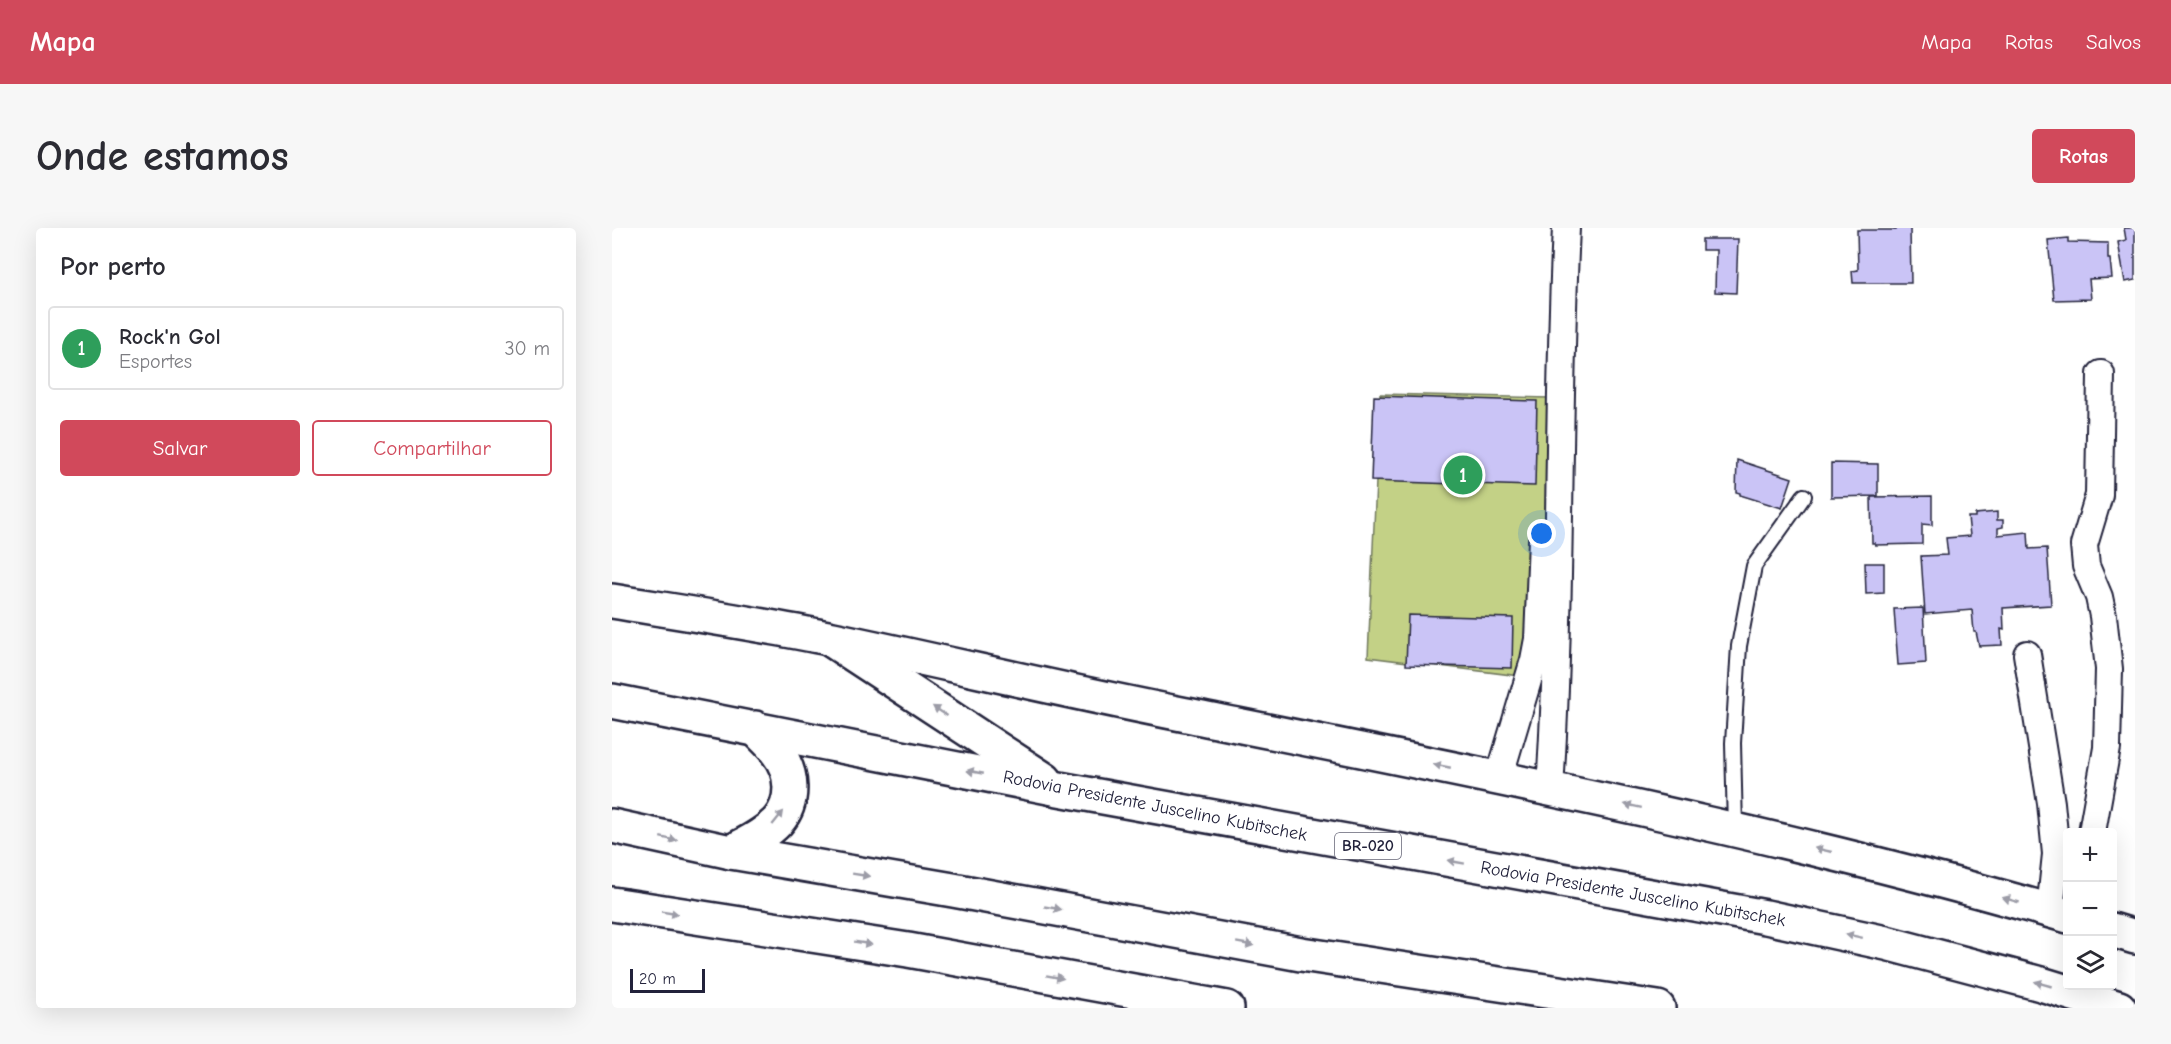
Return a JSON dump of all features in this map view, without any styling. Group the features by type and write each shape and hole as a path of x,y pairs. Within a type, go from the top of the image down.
{"main road":[{"path":"612,601 830,639 1154,709 1499,778 1735,829 1911,871 2059,913"},
{"path":"830,639 1059,789"},
{"name":"Rodovia Presidente Juscelino Kubitschek","path":"612,701 1059,789 1766,917 1886,943 2042,984 2119,1008"},
{"path":"731,852 762,834 778,821 788,805 791,786 786,769 778,753 755,728"},
{"path":"612,826 731,852 1313,956 1658,1008"},
{"path":"612,904 908,950 1185,1004 1227,1008"},
{"path":"2117,932 2135,937"}],"street":[{"path":"1499,778 1534,660 1538,639 1553,228"},
{"path":"1550,789 1558,626 1562,315 1566,228"},
{"path":"2093,828 2107,748 2109,669 2103,616 2099,597 2086,566 2084,545 2098,495 2101,374"},
{"path":"2027,654 2051,803 2059,913"}],"lane":[{"path":"1735,829 1733,743 1739,646 1754,566 1804,496"}],"green space":[{"path":"1380,394 1549,398 1550,552 1536,678 1368,657"}],"building":[{"path":"1896,228 1910,228 1911,283 1853,283 1852,271 1858,270 1857,230 1896,230"},
{"path":"2124,228 2135,228 2135,280 2125,282 2118,242 2126,240"},
{"path":"2068,238 2068,242 2108,243 2108,259 2110,259 2112,278 2089,279 2091,299 2054,300 2048,240"},
{"path":"1702,239 1738,239 1736,293 1715,292 1716,250 1702,250"},
{"path":"1374,396 1537,401 1535,486 1471,484 1471,493 1455,492 1455,484 1371,481"},
{"path":"1737,460 1792,478 1782,508 1736,492"},
{"path":"1831,463 1878,464 1878,496 1831,497"},
{"path":"1932,496 1932,525 1922,524 1922,544 1875,545 1872,543 1871,497"},
{"path":"1997,512 1997,520 2003,520 2003,527 1998,528 1998,535 2028,532 2029,549 2047,548 2051,605 2003,608 2002,645 1979,646 1976,632 1974,632 1972,610 1925,614 1921,556 1948,555 1946,538 1970,536 1968,517"},
{"path":"1865,563 1884,563 1884,593 1866,594"},
{"path":"1923,608 1926,663 1898,665 1894,609"},
{"path":"1408,615 1513,618 1512,668 1406,665"}],"place":[{"name":"Rock'n Gol","path":"1463,475"}]}
